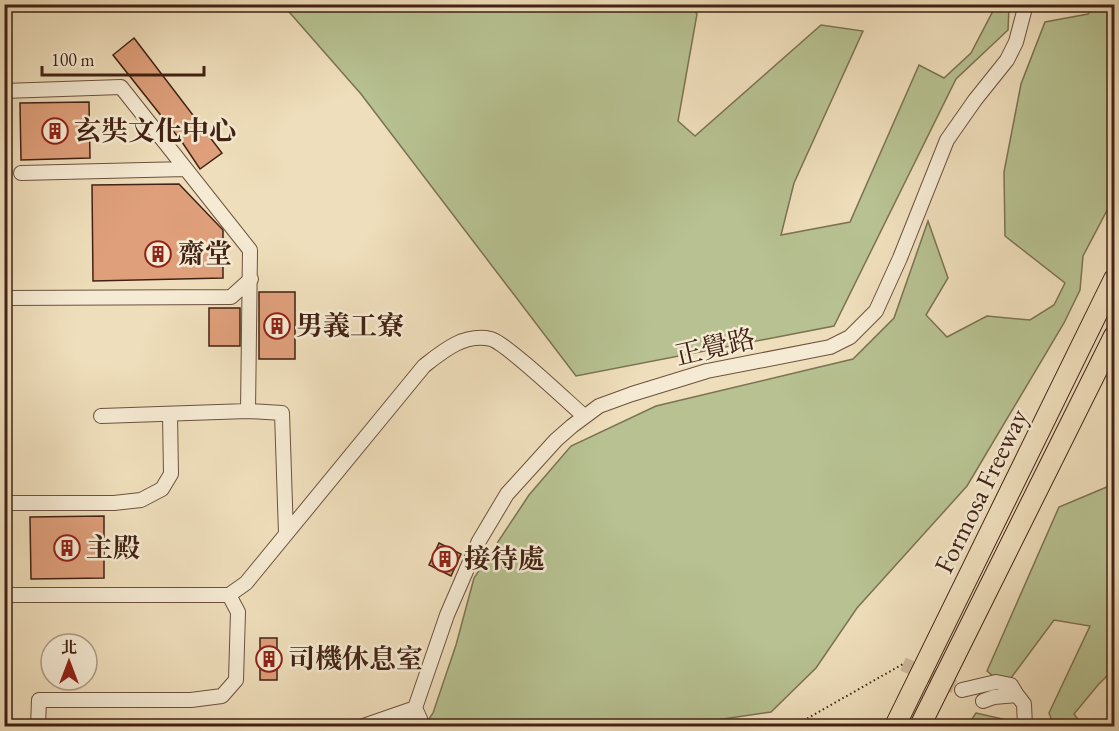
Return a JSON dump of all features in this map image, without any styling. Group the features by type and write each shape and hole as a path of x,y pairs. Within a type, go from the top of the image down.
{"highway":[{"name":"Formosa Freeway","path":"895,726 1114,279"},
{"name":"Formosa Freeway","path":"920,726 1114,336"}],"street":[{"name":"正覺路","path":"397,726 415,708 447,615 479,541 507,494 556,440 599,406 632,394 707,371 830,347 849,338 876,311 900,258 947,140 1007,60 1016,42 1026,4"},
{"path":"4,91 121,87 250,250 248,411"},
{"path":"21,173 186,169"},
{"path":"4,298 231,297 250,279"},
{"path":"4,594 229,595 246,583 424,366 449,346 468,339 492,339 514,355 584,416"},
{"path":"101,416 248,411 282,413 286,534"},
{"path":"4,503 114,503 141,500 162,489 171,474 170,414"},
{"path":"38,726 39,700 191,700 222,696 236,680 238,612 229,595"},
{"path":"962,690 996,682 1011,686 1024,704 1025,726"},
{"path":"983,701 994,697 1017,695"},
{"path":"363,726 415,708 420,719 415,726"}],"path":[{"path":"802,726 808,718 903,664"}],"green space":[{"path":"283,5 690,5 697,14 678,121 695,136 821,25 863,31 794,183 781,235 850,222 919,65 944,78 971,53 993,11 1009,7 1008,30 956,79 834,326 576,376 361,94"},
{"path":"1095,5 1114,5 1114,197 1083,256 1080,290 1064,323 967,486 857,608 816,668 771,712 675,726 424,726 433,713 456,645 474,578 529,495 571,446 656,406 853,359 894,318 928,221 948,278 926,315 947,337 987,316 1030,320 1054,305 1065,283 1005,236 1004,172 1021,84 1045,22 1088,14"},
{"path":"1114,484 1114,669 1074,714 1083,726 1054,726 1049,713 1090,626 1054,620 1005,686 987,671 1059,507"},
{"path":"976,713 1016,722 1016,726 967,726"}],"building":[{"path":"134,38 222,153 200,169 182,142 113,55"},
{"name":"玄奘文化中心","path":"89,102 90,158 21,160 20,103"},
{"name":"齋堂","path":"179,184 223,230 223,278 93,281 92,185"},
{"name":"男義工寮","path":"259,292 295,292 295,359 259,359"},
{"path":"209,308 240,308 240,346 209,346"},
{"name":"主殿","path":"104,516 104,578 31,579 30,517"},
{"name":"接待處","path":"439,543 461,554 451,576 429,565"},
{"name":"司機休息室","path":"260,638 277,638 277,680 260,680"}],"tunnel":[{"path":"903,664 962,690"}],"place":[{"name":"玄奘文化中心","path":"55,131"},
{"name":"齋堂","path":"158,254"},
{"name":"男義工寮","path":"277,326"},
{"name":"主殿","path":"67,548"},
{"name":"接待處","path":"445,559"},
{"name":"司機休息室","path":"269,659"}]}
